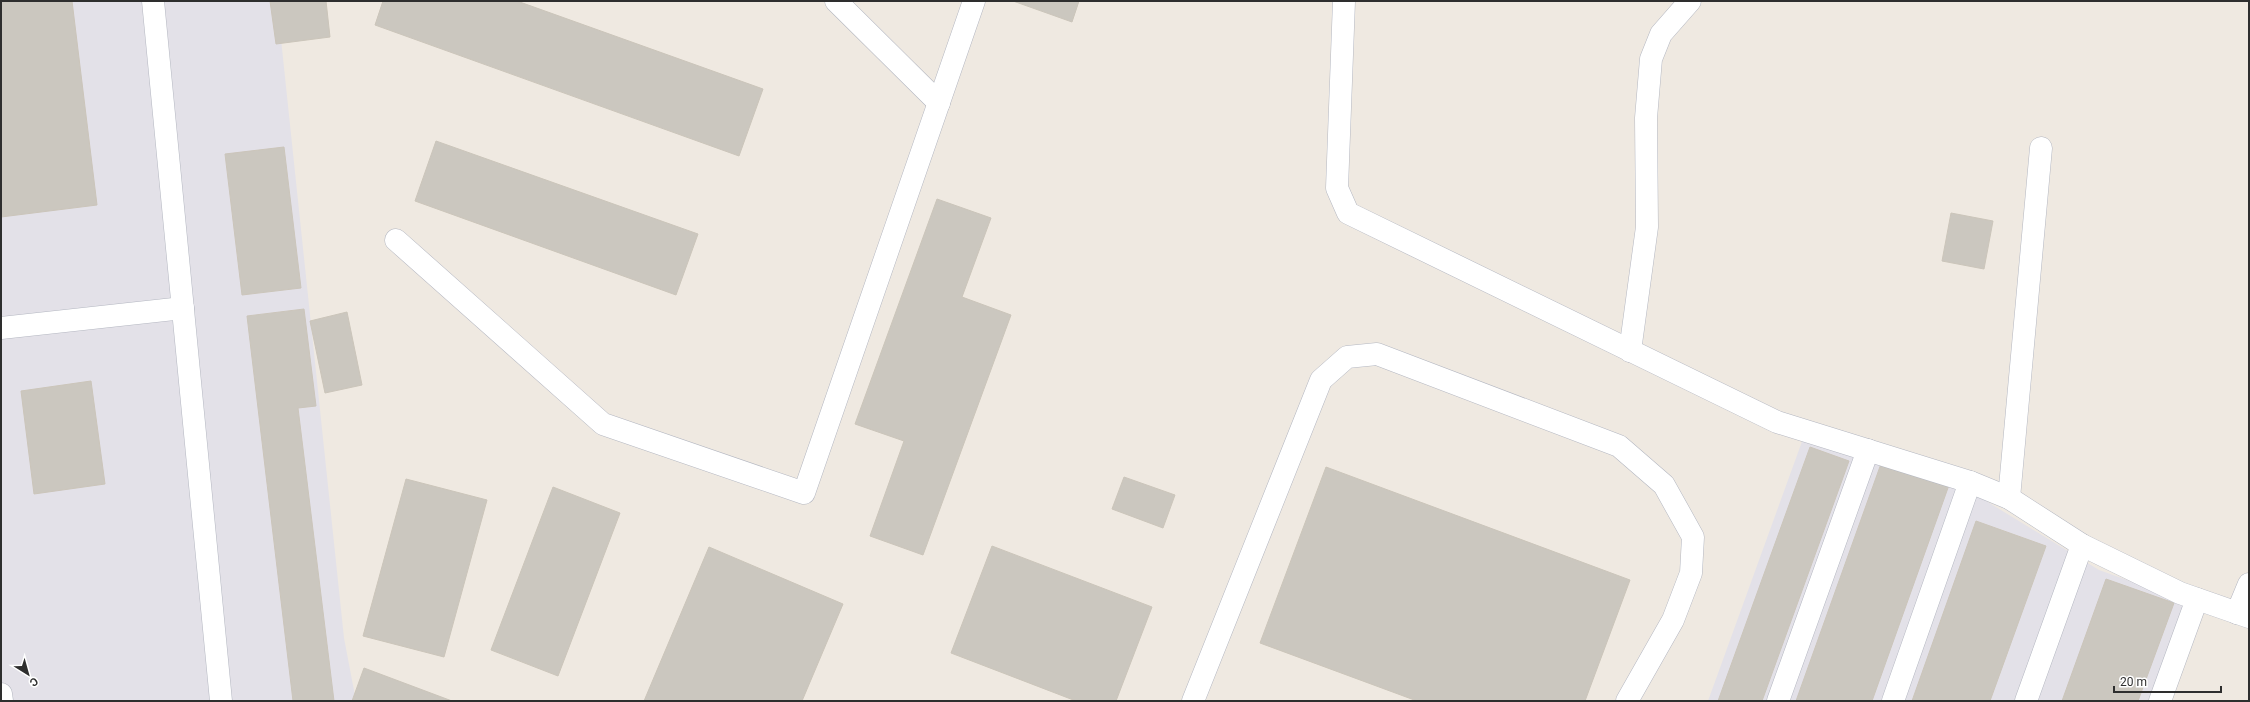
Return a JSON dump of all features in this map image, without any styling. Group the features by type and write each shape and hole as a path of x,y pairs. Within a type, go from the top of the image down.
{"lane":[{"path":"153,1 221,701"},
{"path":"836,1 939,103"},
{"path":"396,240 603,424 804,493 974,1"},
{"path":"1344,1 1337,188 1348,213 1777,422 1970,482 2009,498 2082,545 2180,593 2243,615 2249,584"},
{"path":"1630,351 1647,226 1646,118 1651,59 1661,34 1690,1"},
{"path":"2009,498 2042,148"},
{"path":"1,328 183,308"},
{"path":"1193,701 1321,380 1347,357 1377,354 1619,446 1664,485 1693,537 1691,572 1673,620 1627,701"},
{"path":"1778,701 1868,450"},
{"path":"1893,701 1970,482"},
{"path":"2026,701 2082,545"},
{"path":"2160,701 2197,599"},
{"path":"1,694 2,701"}],"shaded area":[{"path":"1,1 277,1 344,638 356,701 1,701"},
{"path":"1804,436 1955,482 2099,570 2186,601 2149,701 1708,701"}],"building":[{"path":"1,1 72,1 97,205 1,217"},
{"path":"270,1 326,1 330,37 276,44"},
{"path":"383,1 517,1 763,89 739,156 375,25"},
{"path":"1013,1 1079,1 1072,22"},
{"path":"436,141 698,234 676,295 415,201"},
{"path":"284,147 301,288 242,295 225,154"},
{"path":"937,199 991,218 962,297 1011,315 923,555 870,536 904,441 855,424"},
{"path":"1951,213 1993,221 1984,269 1942,261"},
{"path":"304,309 316,406 298,408 334,701 293,701 247,316"},
{"path":"347,312 362,385 325,393 310,321"},
{"path":"91,381 105,484 34,494 21,391"},
{"path":"1810,447 1849,461 1762,701 1718,701"},
{"path":"1882,461 1949,485 1872,701 1796,701"},
{"path":"1326,467 1630,580 1585,701 1417,701 1260,643"},
{"path":"1124,477 1175,495 1163,528 1112,509"},
{"path":"406,479 487,500 444,657 363,636"},
{"path":"553,487 620,513 558,676 491,650"},
{"path":"1976,521 2046,546 1990,701 1912,701"},
{"path":"992,546 1152,607 1116,701 1076,701 951,653"},
{"path":"709,547 843,604 802,701 644,701"},
{"path":"2106,579 2174,603 2138,701 2062,701"},
{"path":"364,668 452,701 352,701"}]}
